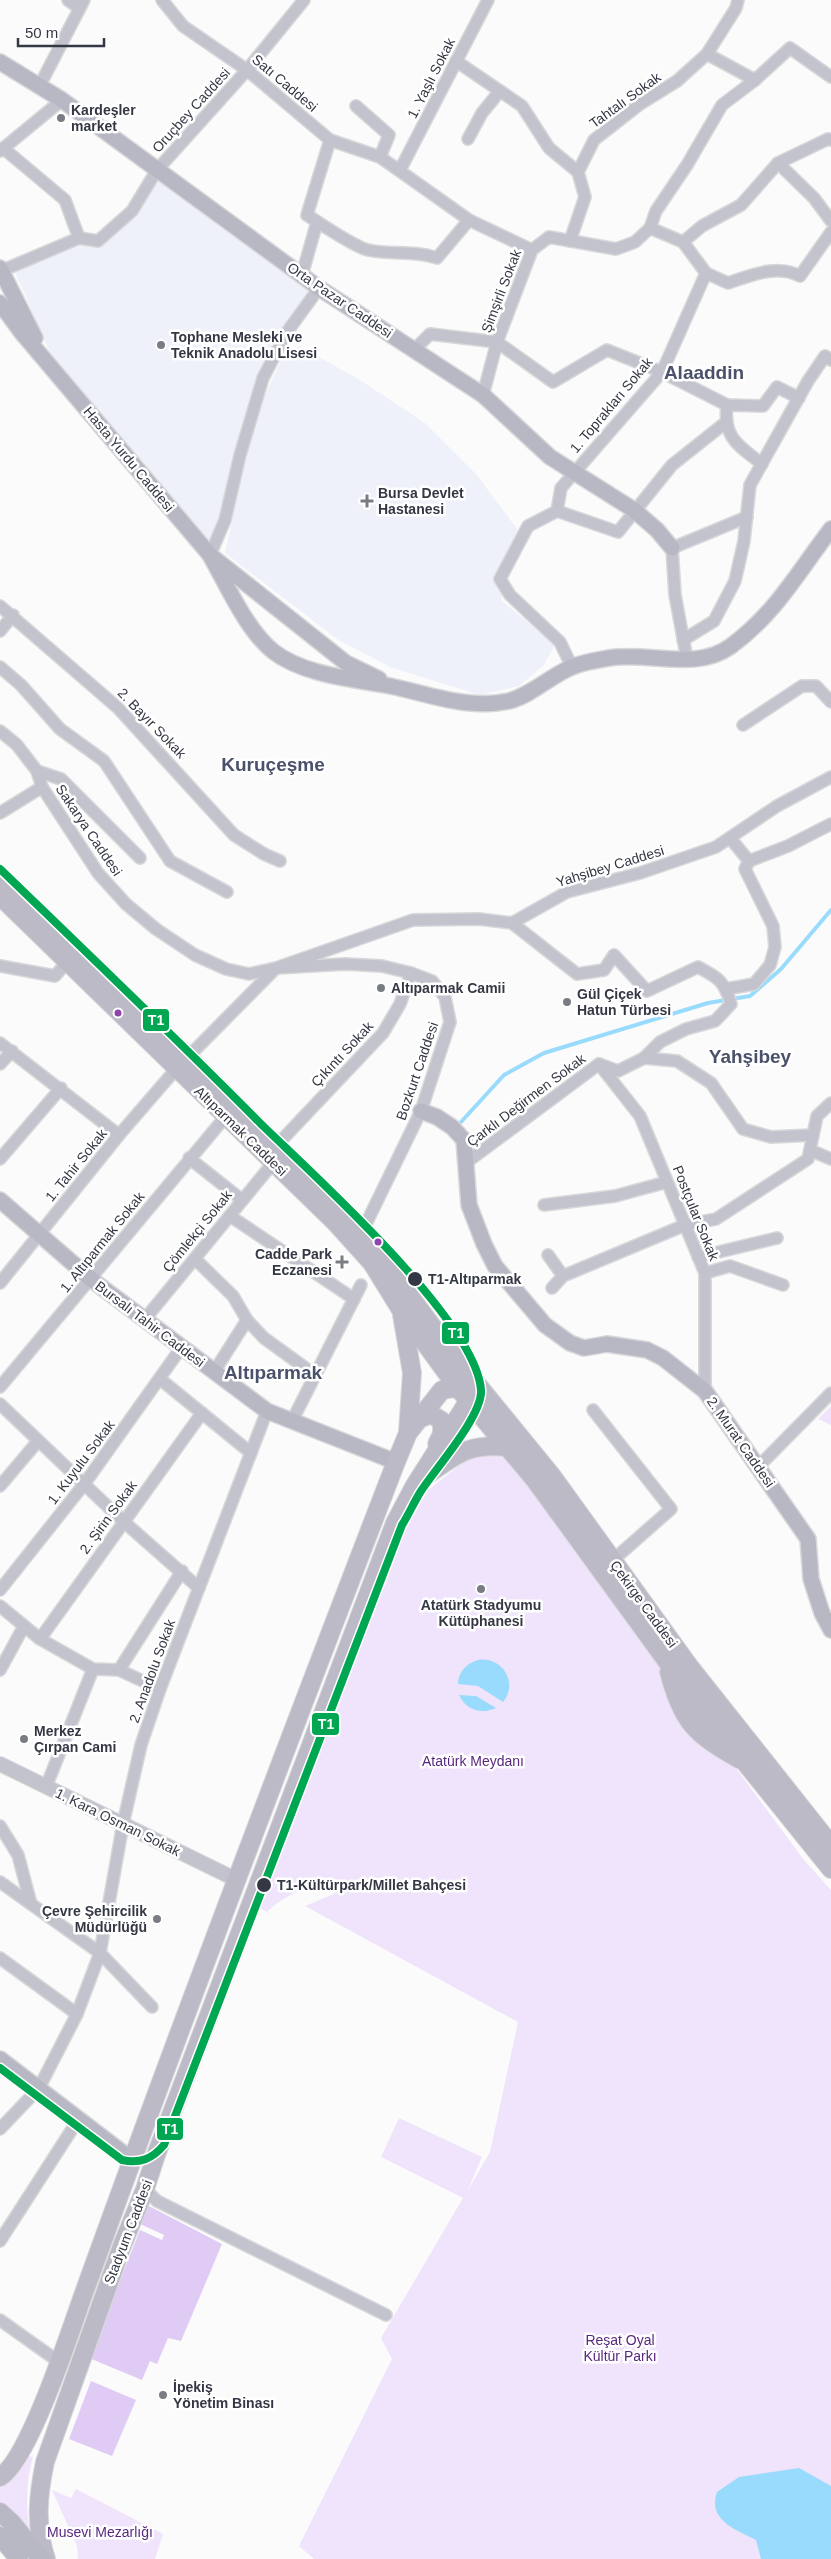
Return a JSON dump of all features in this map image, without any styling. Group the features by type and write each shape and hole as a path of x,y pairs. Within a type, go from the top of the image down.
{"highway":[{"path":"0,2512 12,2523 40,2559"},
{"path":"0,2536 19,2559"}],"main road":[{"name":"Orta Pazar Caddesi","path":"0,62 62,100 319,288 483,395 550,457 634,510 657,530 672,548"},
{"name":"Hasta Yurdu Caddesi","path":"1,270 48,364"},
{"name":"Hasta Yurdu Caddesi","path":"0,303 22,333 210,555 239,607 258,635 273,652 290,662 341,677 391,686 452,701 480,704 510,700 572,667 611,657 709,658 730,647 784,596 831,529"},
{"name":"Hasta Yurdu Caddesi","path":"210,555 346,662 391,686"},
{"name":"Altıparmak Caddesi","path":"0,877 183,1062 226,1116 335,1222 366,1256 401,1310 465,1391"},
{"name":"Altıparmak Caddesi","path":"0,896 66,962 277,1145 362,1232 458,1361"},
{"name":"2. Murat Caddesi","path":"421,1112 437,1117 452,1127 464,1140 469,1205 484,1244 495,1266 545,1325 570,1343 584,1348 607,1344 647,1350 663,1358 705,1391 808,1539 811,1579 822,1613 831,1630"},
{"name":"Bursalı Tahir Caddesi","path":"0,1200 92,1280 267,1411 396,1462"},
{"path":"401,1310 412,1373 408,1433"},
{"path":"458,1361 465,1391"},
{"name":"Çekirge Caddesi","path":"458,1361 552,1476 689,1666 831,1845"},
{"path":"0,2478 14,2464 24,2449 59,2362 235,1879 408,1433 442,1390 465,1391 489,1399"},
{"name":"Çekirge Caddesi","path":"465,1391 535,1480 667,1662 831,1869"},
{"name":"Stadyum Caddesi","path":"46,2559 38,2520 38,2492 45,2462 122,2246 391,1532 415,1485 429,1463 465,1391"},
{"path":"419,1418 431,1414 440,1419 443,1426 429,1463"},
{"path":"415,1485 453,1457 468,1450 485,1445 508,1447"},
{"path":"0,2058 132,2160"}],"street":[{"path":"40,85 82,4 68,0"},
{"name":"Satı Caddesi","path":"162,0 183,26 247,70 330,140 380,157 470,220 532,250"},
{"name":"Oruçbey Caddesi","path":"79,238 98,241 132,211 157,170 247,70 304,0"},
{"name":"1. Yaşlı Sokak","path":"400,170 488,0"},
{"name":"Tahtalı Sokak","path":"578,172 594,140 640,104 677,81 707,54 736,8 738,0"},
{"path":"831,76 790,48 755,80 722,105 687,166 656,211 650,228 683,242 706,273 728,283 755,273 788,270 800,276 831,232"},
{"path":"707,54 755,80"},
{"path":"456,61 522,106 549,148 578,172 586,197 570,241"},
{"path":"468,139 482,113 500,91"},
{"path":"1,270 79,238 65,200 1,150 62,100"},
{"path":"356,106 389,135 380,157"},
{"path":"683,242 702,226 741,205 778,163 828,139 831,140"},
{"path":"330,140 307,215 318,222 367,250 422,253 438,258 470,220"},
{"path":"778,163 814,198 831,221"},
{"path":"302,275 318,222"},
{"name":"Şimşirli Sokak","path":"483,395 497,342 532,250 549,237 616,249 635,242 650,228"},
{"name":"1. Toprakları Sokak","path":"557,511 562,488 662,372 706,273"},
{"path":"210,555 226,520 240,455 263,378 287,332 319,288"},
{"path":"414,350 430,334 497,342 553,382 607,350 662,372 727,404 763,406 776,387 799,398"},
{"path":"684,640 714,621 735,581 747,517 750,485 799,398 828,358"},
{"path":"727,404 724,423 735,442 762,464"},
{"path":"572,667 560,642 510,595 500,579 528,526 557,511 618,532 672,465 724,423"},
{"path":"687,659 675,594 672,548 747,517"},
{"name":"2. Bayır Sokak","path":"0,606 13,615 118,708 234,835 264,854 280,861"},
{"path":"0,631 13,615"},
{"path":"0,667 21,685 60,729 104,761 170,861 227,892"},
{"path":"743,725 802,686 816,686 831,702"},
{"name":"Sakarya Caddesi","path":"0,731 17,745 37,771 42,787 98,874 126,904 156,929 195,955 226,969 249,974 276,968"},
{"path":"37,771 61,779 140,858"},
{"name":"Yahşibey Caddesi","path":"512,923 567,892 640,873 716,847 776,806 831,777"},
{"path":"0,813 42,787"},
{"path":"183,1062 276,968 413,920 479,920 512,923 577,974 604,970 614,955 647,991 698,967 719,978 726,990 754,984 770,965 775,947 773,926 745,869 749,861 788,846 831,824"},
{"path":"730,838 749,861"},
{"path":"0,966 55,976 66,962"},
{"name":"Bozkurt Caddesi","path":"276,968 345,964 382,966 411,972 432,981 445,997 450,1022 421,1112 362,1232"},
{"name":"Çıkıntı Sokak","path":"277,1145 383,1033 400,1004 411,972"},
{"name":"Çarklı Değirmen Sokak","path":"467,1162 599,1064 618,1071 644,1058 660,1042 686,1029 715,1021 731,1004 726,990"},
{"path":"0,1043 61,1088 119,1135"},
{"path":"0,1064 12,1051"},
{"path":"644,1058 676,1061 711,1083 743,1129 771,1138 813,1135"},
{"name":"1. Tahir Sokak","path":"0,1283 119,1135 183,1062"},
{"name":"Postçular Sokak","path":"599,1064 640,1116 704,1273 705,1391"},
{"path":"0,1159 61,1088"},
{"path":"552,1288 563,1276 685,1225 716,1219 808,1159 817,1116 831,1103"},
{"name":"1. Altıparmak Sokak","path":"0,1387 92,1280 189,1158 226,1116"},
{"path":"810,1150 831,1159"},
{"path":"189,1158 242,1200"},
{"name":"Çömlekçi Sokak","path":"145,1319 273,1163"},
{"path":"544,1205 615,1196 667,1182"},
{"path":"230,1216 354,1299"},
{"path":"698,1257 777,1238"},
{"path":"548,1255 563,1276"},
{"path":"195,1259 233,1296 247,1320 264,1338 315,1375"},
{"path":"704,1273 730,1266 782,1284"},
{"path":"292,1421 361,1286"},
{"path":"214,1372 247,1320"},
{"name":"1. Kuyulu Sokak","path":"0,1590 85,1483 181,1348"},
{"path":"160,1379 251,1453"},
{"path":"758,1467 831,1393"},
{"path":"0,1404 123,1521 182,1571 199,1588"},
{"path":"593,1410 671,1510 613,1560"},
{"name":"2. Anadolu Sokak","path":"0,2129 38,2088 77,2014 100,1953 123,1824 141,1745 160,1688 267,1411"},
{"name":"2. Şirin Sokak","path":"40,1639 202,1413"},
{"path":"0,1486 38,1441"},
{"path":"119,1670 182,1571"},
{"path":"0,1606 40,1639 93,1669 119,1670 160,1688"},
{"path":"0,1670 24,1626"},
{"path":"46,1787 93,1669"},
{"name":"1. Kara Osman Sokak","path":"0,1764 235,1879"},
{"path":"0,1826 18,1855 31,1904"},
{"path":"0,1882 100,1953 152,2007"},
{"path":"0,1958 77,2014"},
{"path":"0,2242 78,2120"},
{"path":"145,2189 157,2201 386,2316"},
{"path":"0,2320 59,2362"}],"shaded area":[{"name":"Tophane Mesleki ve Teknik Anadolu Lisesi","path":"158,174 312,287 282,330 221,518 209,542 53,359 14,270 79,241 98,244"},
{"name":"Bursa Devlet Hastanesi","path":"299,346 360,380 425,423 476,474 517,529 501,600 555,645 543,666 519,686 480,695 390,667 337,639 225,553 255,417 281,360"},
{"path":"147,2205 222,2244 181,2341 168,2338 157,2364 150,2361 142,2380 89,2358 140,2230 162,2240 164,2235 140,2224"},
{"path":"91,2381 136,2400 112,2456 69,2439"}],"green space":[{"path":"831,1406 831,1425 818,1419"},
{"name":"Reşat Oyal Kültür Parkı","path":"505,1454 670,1682 687,1731 705,1749 730,1760 804,1860 831,1890 831,2559 314,2559 299,2546 392,2359 381,2338 463,2198 381,2157 399,2118 482,2157 467,2192 490,2152 518,2022 305,1906 334,1894 330,1880 289,1896 267,1912 259,1908 404,1532 428,1490 465,1461 485,1455"},
{"path":"29,2456 33,2457 28,2482 27,2508 35,2559 0,2517 0,2486 18,2472"},
{"name":"Musevi Mezarlığı","path":"76,2489 163,2534 155,2559 78,2559 77,2546 52,2490 71,2498"}],"water":[{"path":"478,1660 494,1662 506,1672 509,1687 508,1695 503,1702 478,1686 458,1684 464,1669 470,1663"},
{"path":"459,1695 476,1696 496,1708 485,1711 474,1710"},
{"path":"799,2468 831,2486 831,2559 761,2559 756,2540 732,2528 720,2517 716,2510 715,2502 717,2492 739,2477"}],"waterway":[{"path":"461,1122 504,1075 544,1053 708,1003 750,996 781,969 831,910"}],"transit line":[{"name":"T1","path":"0,869 316,1176 388,1249 423,1288 452,1326 472,1361 481,1390 480,1401 467,1427 421,1491 402,1525 164,2145 155,2154 140,2161 122,2160 0,2068"}],"place":[{"name":"Kardeşler market","path":"61,118"},
{"name":"Tophane Mesleki ve Teknik Anadolu Lisesi","path":"161,345"},
{"name":"Bursa Devlet Hastanesi","path":"367,501"},
{"name":"Altıparmak Camii","path":"381,988"},
{"name":"Gül Çiçek Hatun Türbesi","path":"567,1002"},
{"name":"Cadde Park Eczanesi","path":"342,1262"},
{"name":"T1-Altıparmak","path":"415,1279"},
{"name":"Atatürk Stadyumu Kütüphanesi","path":"481,1589"},
{"name":"Merkez Çırpan Cami","path":"24,1739"},
{"name":"T1-Kültürpark/Millet Bahçesi","path":"264,1885"},
{"name":"Çevre Şehircilik Müdürlüğü","path":"157,1919"},
{"name":"İpekiş Yönetim Binası","path":"163,2395"}],"district":[{"name":"Alaaddin","path":"704,372"},
{"name":"Kuruçeşme","path":"273,764"},
{"name":"Yahşibey","path":"750,1056"},
{"name":"Altıparmak","path":"273,1372"}],"park label":[{"name":"Atatürk Meydanı","path":"473,1761"}]}
